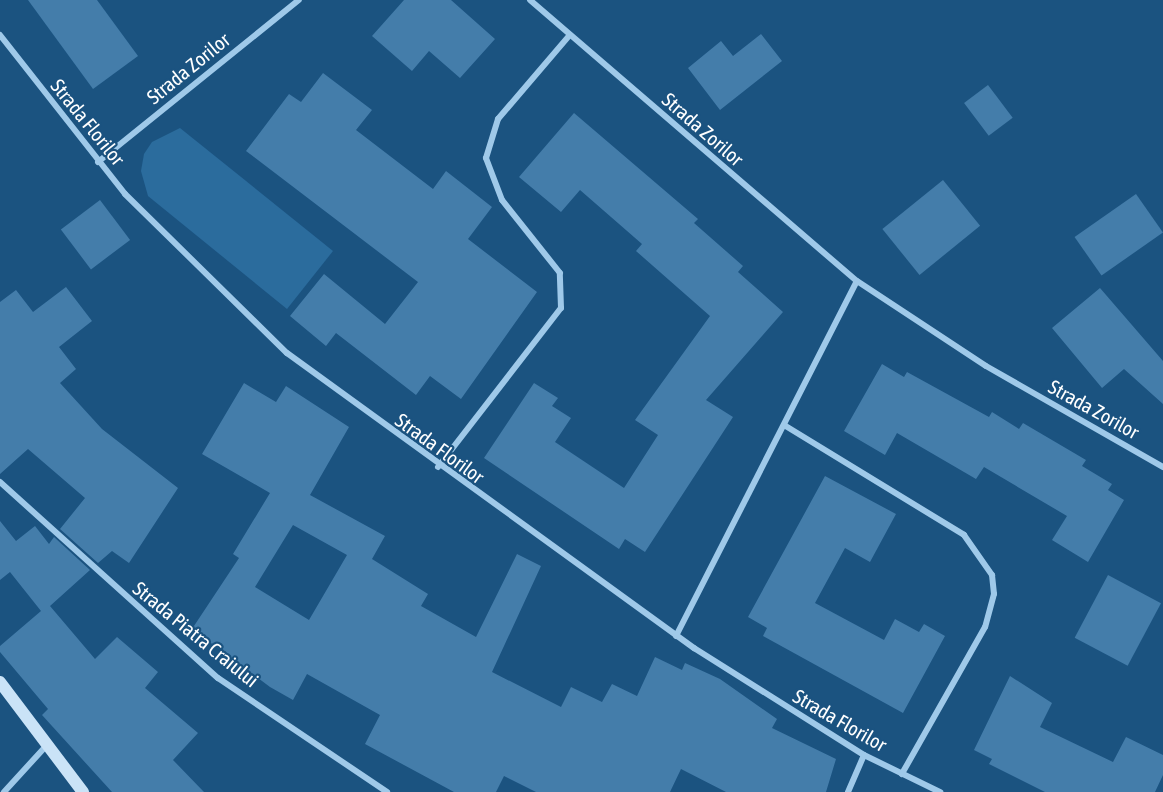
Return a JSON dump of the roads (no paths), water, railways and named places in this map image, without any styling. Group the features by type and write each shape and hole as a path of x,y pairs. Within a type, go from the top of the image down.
{"main road":[{"path":"0,682 46,746 83,792"}],"street":[{"name":"Strada Zorilor","path":"98,162 299,0"},
{"name":"Strada Zorilor","path":"530,0 569,36 857,281 986,366 1163,467"},
{"name":"Strada Florilor","path":"0,35 98,162 168,240 287,353 438,467 676,636 864,755 940,792"},
{"path":"438,467 561,308 560,273 502,200 486,158 498,119 569,36"},
{"path":"676,636 857,281"},
{"path":"784,425 964,535 992,575 994,594 985,627 902,774"},
{"name":"Strada Piatra Craiului","path":"0,482 218,678 387,792"},
{"path":"4,792 46,746"},
{"path":"848,792 864,755"}]}
